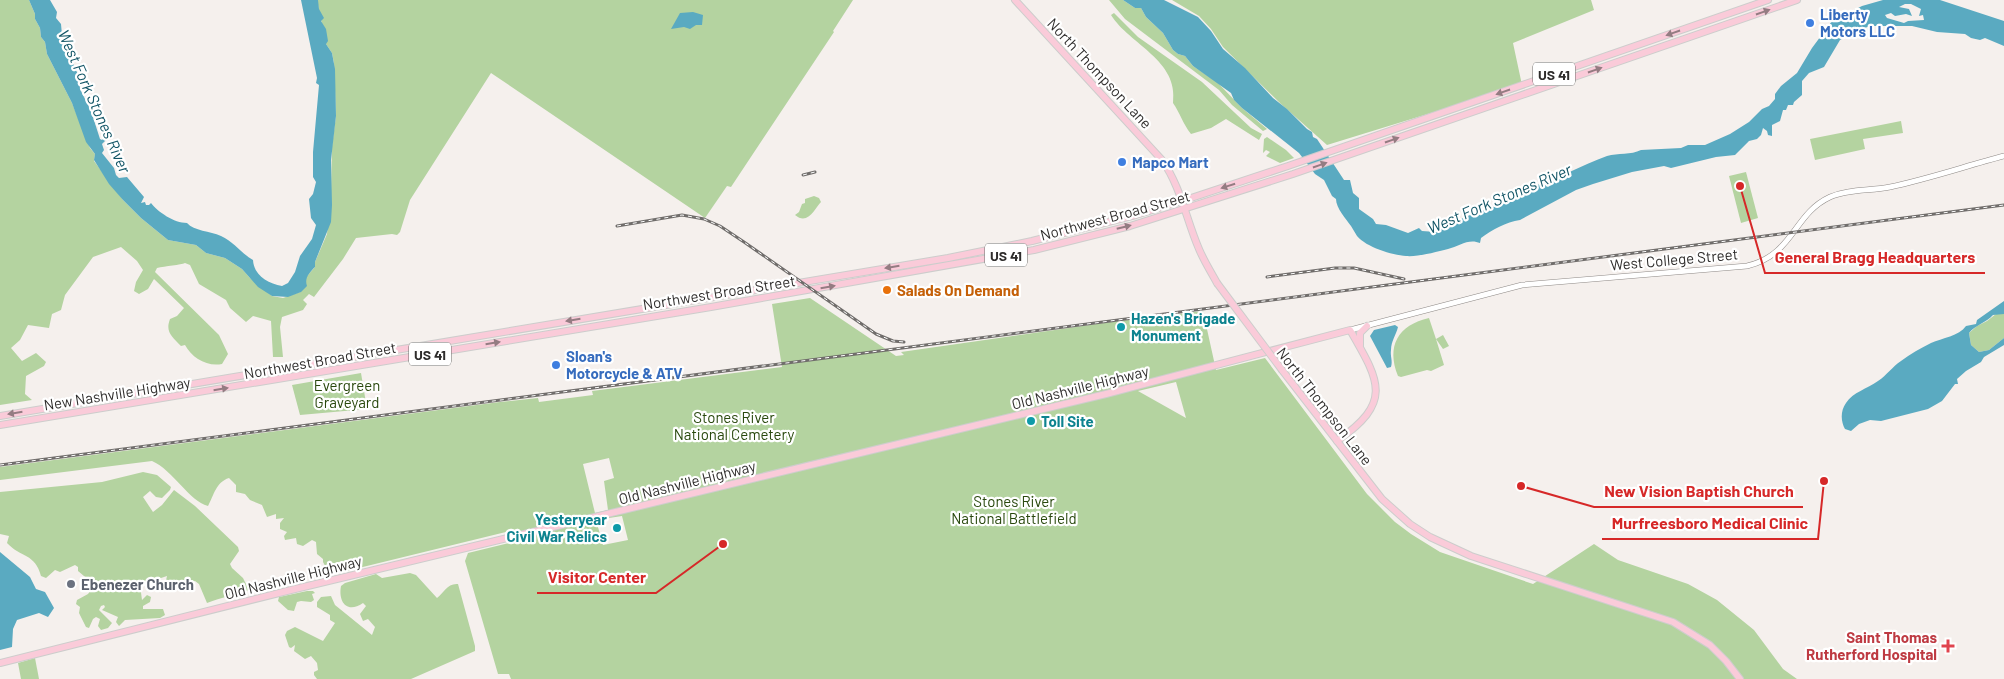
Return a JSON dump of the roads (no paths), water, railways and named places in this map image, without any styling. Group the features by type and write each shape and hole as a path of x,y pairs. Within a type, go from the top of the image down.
{"main road":[{"name":"North Thompson Lane","path":"1015,0 1162,160 1172,176 1186,209 1198,248 1218,283 1282,370 1382,499 1410,524 1430,537 1471,556 1673,622 1710,645 1740,679"},
{"name":"Northwest Broad Street","path":"236,377 471,336 924,262 1069,232 1136,215 1288,166 1768,0"},
{"name":"Northwest Broad Street","path":"238,386 711,307 1034,250 1130,226 1294,174 1797,0"},
{"path":"1726,15 1729,24"},
{"path":"1692,27 1694,36"},
{"path":"1645,43 1648,52"},
{"path":"1522,85 1526,94"},
{"path":"1473,102 1476,111"},
{"path":"1069,232 1072,240"},
{"path":"1032,241 1034,250"},
{"path":"974,252 976,261"},
{"path":"924,262 925,270"},
{"path":"852,274 854,282"},
{"path":"794,283 796,292"},
{"path":"710,298 711,307"},
{"path":"621,312 623,321"},
{"path":"1361,348 1360,333 1367,326"},
{"path":"525,328 527,338"},
{"path":"1337,441 1361,424 1369,413 1374,400 1376,385 1373,370 1350,330"},
{"name":"Old Nashville Highway","path":"0,663 291,590 1106,394 1350,330"},
{"path":"471,336 473,346"},
{"path":"367,355 369,364"},
{"path":"236,377 238,386"},
{"name":"New Nashville Highway","path":"0,416 236,377"},
{"name":"New Nashville Highway","path":"0,426 238,386"}],"street":[{"name":"West College Street","path":"1350,330 1522,285 1747,266 1760,263 1776,253 1812,210 1830,197 1889,187 2004,156"}],"water":[{"path":"29,0 50,0 57,12 56,18 61,24 63,46 68,52 79,77 80,89 91,111 100,139 104,138 106,140 102,144 104,150 102,153 114,168 116,175 119,178 127,177 144,197 141,203 145,202 146,205 149,205 151,203 172,219 226,238 253,260 256,270 263,278 282,286 288,283 295,272 300,256 312,239 316,225 311,218 309,199 313,194 316,182 313,177 313,152 319,85 316,83 317,78 301,0 318,0 319,9 324,18 321,21 326,29 328,41 326,44 332,53 335,69 336,116 331,160 332,205 331,222 315,262 315,267 309,273 307,286 301,292 288,297 272,296 258,287 242,269 225,258 206,253 196,245 168,240 123,200 109,184 94,160 95,154 86,142 72,103 47,54 45,42 41,37 40,28"},
{"path":"1123,0 1164,0 1198,17 1211,31 1223,49 1245,68 1273,98 1312,132 1313,137 1317,139 1344,180 1350,180 1353,193 1359,198 1359,209 1373,219 1376,224 1386,225 1408,233 1419,228 1422,231 1436,232 1438,224 1443,225 1446,221 1460,219 1507,202 1520,196 1531,187 1607,156 1633,153 1641,150 1705,145 1730,134 1749,122 1762,109 1769,106 1775,99 1775,94 1781,86 1797,73 1812,48 1832,21 1862,6 1883,0 1940,0 2004,21 2004,46 1985,38 1980,40 1965,34 1937,32 1912,26 1870,26 1840,40 1824,67 1809,73 1802,81 1802,95 1793,105 1788,105 1786,110 1783,110 1780,121 1772,125 1772,136 1768,135 1767,131 1763,128 1761,135 1757,139 1749,141 1735,155 1716,157 1671,168 1664,166 1632,172 1576,190 1520,220 1494,229 1481,238 1480,243 1472,241 1433,253 1406,256 1380,250 1361,240 1342,213 1324,180 1315,174 1299,153 1242,108 1234,100 1231,93 1193,66 1185,56 1173,50 1163,33 1146,17 1141,8 1135,8","holes":["1911,4 1921,9 1919,16 1923,15 1924,20 1904,23 1887,18 1885,15 1891,13 1895,16 1906,14 1912,16 1909,9 1899,7"]},
{"path":"693,12 703,15 702,25 696,25 690,29 684,27 671,29 680,13"},
{"path":"2004,301 2004,314 1993,315 1969,333 1971,345 1979,352 1989,350 2004,338 2004,345 1984,357 1981,362 1957,379 1958,384 1955,384 1942,401 1928,409 1881,421 1870,420 1859,424 1851,431 1845,429 1842,413 1846,403 1852,396 1878,381 1898,363 1916,351 1955,334 1966,326 1976,324 1977,320"},
{"path":"1395,325 1398,327 1391,347 1392,365 1387,368 1370,336 1374,330"},
{"path":"0,552 30,577 36,589 45,592 54,608 48,617 39,613 17,620 13,629 12,647 0,650"}],"railway":[{"path":"803,175 815,172"},
{"path":"0,465 2004,205"},
{"path":"617,226 682,215 704,219 720,226 744,242 876,334 893,341 904,342"},
{"path":"1267,277 1335,268 1354,268 1404,279"}],"place":[{"name":"Liberty Motors LLC","path":"1810,23"},
{"name":"Mapco Mart","path":"1122,162"},
{"name":"General Bragg Headquarters","path":"1740,186"},
{"name":"Salads On Demand","path":"887,290"},
{"name":"Hazen's Brigade Monument","path":"1121,327"},
{"name":"Sloan's Motorcycle & ATV","path":"556,365"},
{"name":"Toll Site","path":"1031,421"},
{"name":"Murfreesboro Medical Clinic","path":"1824,481"},
{"name":"New Vision Baptish Church","path":"1521,486"},
{"name":"Yesteryear Civil War Relics","path":"617,528"},
{"name":"Visitor Center","path":"723,544"},
{"name":"Ebenezer Church","path":"71,584"},
{"name":"Saint Thomas Rutherford Hospital","path":"1948,646"}],"water label":[{"name":"West Fork Stones River","path":"95,101"},
{"name":"West Fork Stones River","path":"1499,198"}],"park label":[{"name":"Evergreen Graveyard","path":"347,394"},
{"name":"Stones River National Cemetery","path":"734,426"},
{"name":"Stones River National Battlefield","path":"1014,510"}]}
